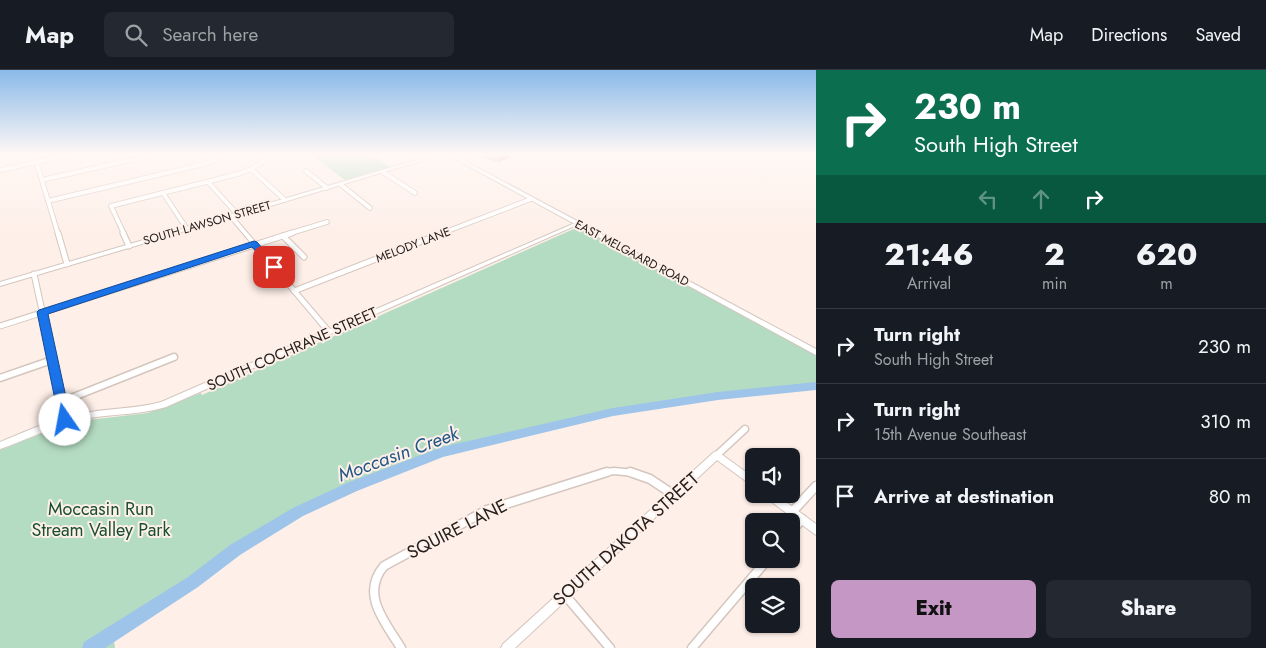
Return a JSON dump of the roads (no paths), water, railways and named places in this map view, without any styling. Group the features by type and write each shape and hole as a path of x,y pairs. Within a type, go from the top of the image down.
{"main road":[{"name":"EAST MELGAARD ROAD","path":"498,181 816,352"}],"street":[{"path":"42,181 68,264"},
{"path":"48,201 132,181"},
{"path":"130,246 110,206 211,181"},
{"path":"264,181 285,200"},
{"path":"319,181 328,188"},
{"name":"SOUTH LAWSON STREET","path":"0,284 351,181"},
{"path":"397,181 415,192"},
{"path":"208,182 237,214"},
{"path":"340,184 370,208"},
{"path":"163,193 187,229"},
{"name":"MELODY LANE","path":"294,291 532,199"},
{"path":"230,216 329,332"},
{"path":"0,326 327,222"},
{"name":"SOUTH COCHRANE STREET","path":"0,446 65,420 88,415 149,409 163,405 577,224"},
{"path":"283,236 304,257"},
{"path":"34,274 65,420"},
{"path":"61,402 174,357"},
{"path":"0,378 52,360"},
{"name":"SOUTH DAKOTA STREET","path":"507,648 745,429"},
{"path":"717,456 745,476"},
{"name":"SQUIRE LANE","path":"401,648 374,598 372,590 375,575 384,566 487,510 604,472 622,470 638,473 656,481 674,495"},
{"path":"792,512 816,486"},
{"path":"780,503 816,530"},
{"path":"692,648 760,568"},
{"path":"565,595 610,648"}],"waterway":[{"name":"Moccasin Creek","path":"90,648 193,582 235,550 298,512 352,487 442,452 613,412 718,396 816,386"}],"park label":[{"name":"Moccasin Run Stream Valley Park","path":"101,519"}]}
